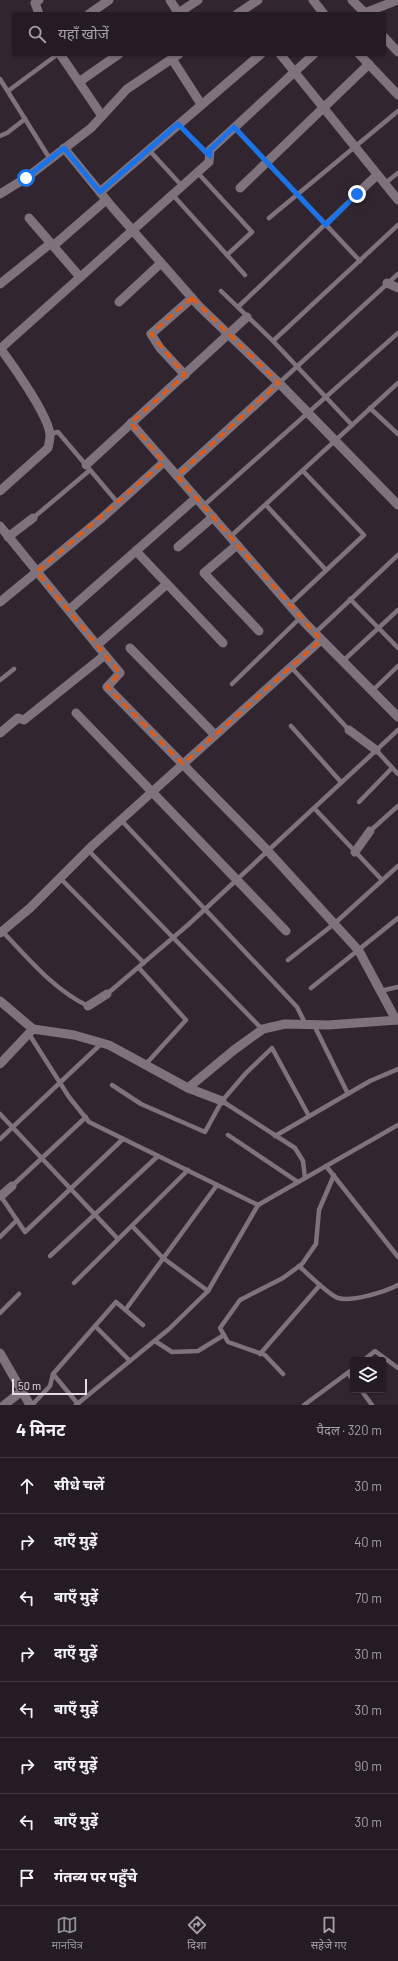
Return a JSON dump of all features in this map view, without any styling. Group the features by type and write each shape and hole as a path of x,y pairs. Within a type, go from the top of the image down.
{"street":[{"path":"38,12 35,3 39,0"},
{"path":"92,12 109,0"},
{"path":"170,0 177,12"},
{"path":"181,12 198,0"},
{"path":"240,12 258,0"},
{"path":"312,0 322,12"},
{"path":"352,0 363,12"},
{"path":"367,12 398,0"},
{"path":"386,39 398,52"},
{"path":"60,56 102,116"},
{"path":"79,82 113,56"},
{"path":"0,194 26,178 90,128 127,89 175,56 201,104"},
{"path":"0,284 52,245 149,150 201,104 260,56"},
{"path":"282,56 398,200"},
{"path":"0,491 48,448 50,434 41,412 15,368 0,348 209,162 210,150 312,56"},
{"path":"361,56 398,95"},
{"path":"240,188 369,64"},
{"path":"64,148 132,230 192,298 279,383 398,505"},
{"path":"357,194 377,174"},
{"path":"29,218 80,277"},
{"path":"119,302 161,263"},
{"path":"387,283 398,288"},
{"path":"185,375 160,348 151,334 192,298"},
{"path":"88,468 131,423 247,317"},
{"path":"177,476 279,383"},
{"path":"131,423 300,618 398,717"},
{"path":"0,602 118,503 164,462"},
{"path":"69,610 196,498"},
{"path":"178,546 213,517"},
{"path":"8,537 33,518"},
{"path":"0,526 120,673 107,687 268,851 359,951 397,1020 328,1025 285,1024 263,1029 234,1050 188,1088"},
{"path":"237,545 204,574 259,631"},
{"path":"136,551 223,643"},
{"path":"97,645 167,584"},
{"path":"1,932 30,908 120,820 291,667 318,637"},
{"path":"130,648 215,735"},
{"path":"0,733 18,718 24,720 105,654"},
{"path":"76,713 236,881 286,931"},
{"path":"350,730 376,750"},
{"path":"355,852 370,831"},
{"path":"88,1006 108,994"},
{"path":"0,1001 31,1032 74,1035 102,1044 188,1088 222,1101"},
{"path":"0,1064 31,1032"},
{"path":"0,1196 12,1186"},
{"path":"0,1353 31,1405"},
{"path":"4,1405 22,1391"}],"lane":[{"path":"8,91 56,56"},
{"path":"1,82 50,159"},
{"path":"269,218 398,111"},
{"path":"0,136 7,133 25,119"},
{"path":"178,124 210,156"},
{"path":"234,127 360,261"},
{"path":"149,150 182,186"},
{"path":"197,172 252,232 227,255"},
{"path":"384,184 398,173"},
{"path":"172,194 245,274"},
{"path":"238,307 357,194"},
{"path":"273,341 398,225"},
{"path":"279,383 398,274"},
{"path":"221,291 273,341 352,425"},
{"path":"203,506 309,414 398,333"},
{"path":"230,537 336,441 398,382"},
{"path":"370,408 398,434"},
{"path":"50,434 58,432 118,503"},
{"path":"33,518 88,468"},
{"path":"289,605 364,535 303,471"},
{"path":"266,505 326,570"},
{"path":"318,637 350,599 398,555"},
{"path":"350,599 398,648"},
{"path":"342,661 398,610"},
{"path":"232,684 300,618"},
{"path":"372,690 398,666"},
{"path":"291,667 350,730"},
{"path":"0,680 14,670"},
{"path":"291,726 341,782"},
{"path":"108,994 206,909 398,730"},
{"path":"376,750 398,774"},
{"path":"359,802 392,768"},
{"path":"370,831 398,806"},
{"path":"314,808 382,880"},
{"path":"120,820 298,1007 310,1025 348,1094"},
{"path":"88,850 263,1029"},
{"path":"288,960 334,924 398,866"},
{"path":"60,878 144,963"},
{"path":"311,988 359,951 398,918"},
{"path":"1,932 46,977 72,998 88,1006"},
{"path":"138,968 186,1020 145,1065"},
{"path":"380,991 398,987"},
{"path":"31,1032 69,1097 90,1122 258,1205"},
{"path":"0,1138 102,1044"},
{"path":"112,1085 141,1104 205,1132 222,1101 246,1073 272,1048 309,1116"},
{"path":"275,1136 370,1081 398,1069"},
{"path":"222,1101 295,1148 303,1161 305,1178"},
{"path":"0,1114 118,1238"},
{"path":"12,1186 86,1117"},
{"path":"53,1374 77,1404 156,1340 208,1291 258,1205 398,1124"},
{"path":"228,1135 298,1182"},
{"path":"0,1196 25,1232 124,1139"},
{"path":"50,1256 158,1156"},
{"path":"326,1166 398,1257"},
{"path":"74,1283 188,1170"},
{"path":"283,1374 264,1355 228,1342 220,1328 240,1300 283,1278 299,1266 316,1244 319,1210 334,1175"},
{"path":"126,1309 217,1185"},
{"path":"0,1237 17,1220"},
{"path":"132,1226 163,1258 208,1291"},
{"path":"299,1266 337,1298 358,1298 391,1289 398,1285"},
{"path":"260,1354 320,1285"},
{"path":"0,1313 19,1294"},
{"path":"31,1405 50,1386 53,1374 116,1302 143,1325"},
{"path":"95,1326 130,1361"},
{"path":"156,1340 172,1352 198,1351 224,1335"},
{"path":"368,1357 375,1351 383,1357"},
{"path":"386,1359 398,1368"},
{"path":"304,1405 348,1373 350,1376"},
{"path":"363,1393 372,1405"}],"highlighted area":[{"path":"192,298 279,383 177,476 321,640 183,764 107,687 120,673 37,572 164,462 131,423 185,375 151,334"}],"route":[{"path":"26,178 64,148 100,192 178,124 210,156 210,150 234,127 326,225 357,194"}]}
